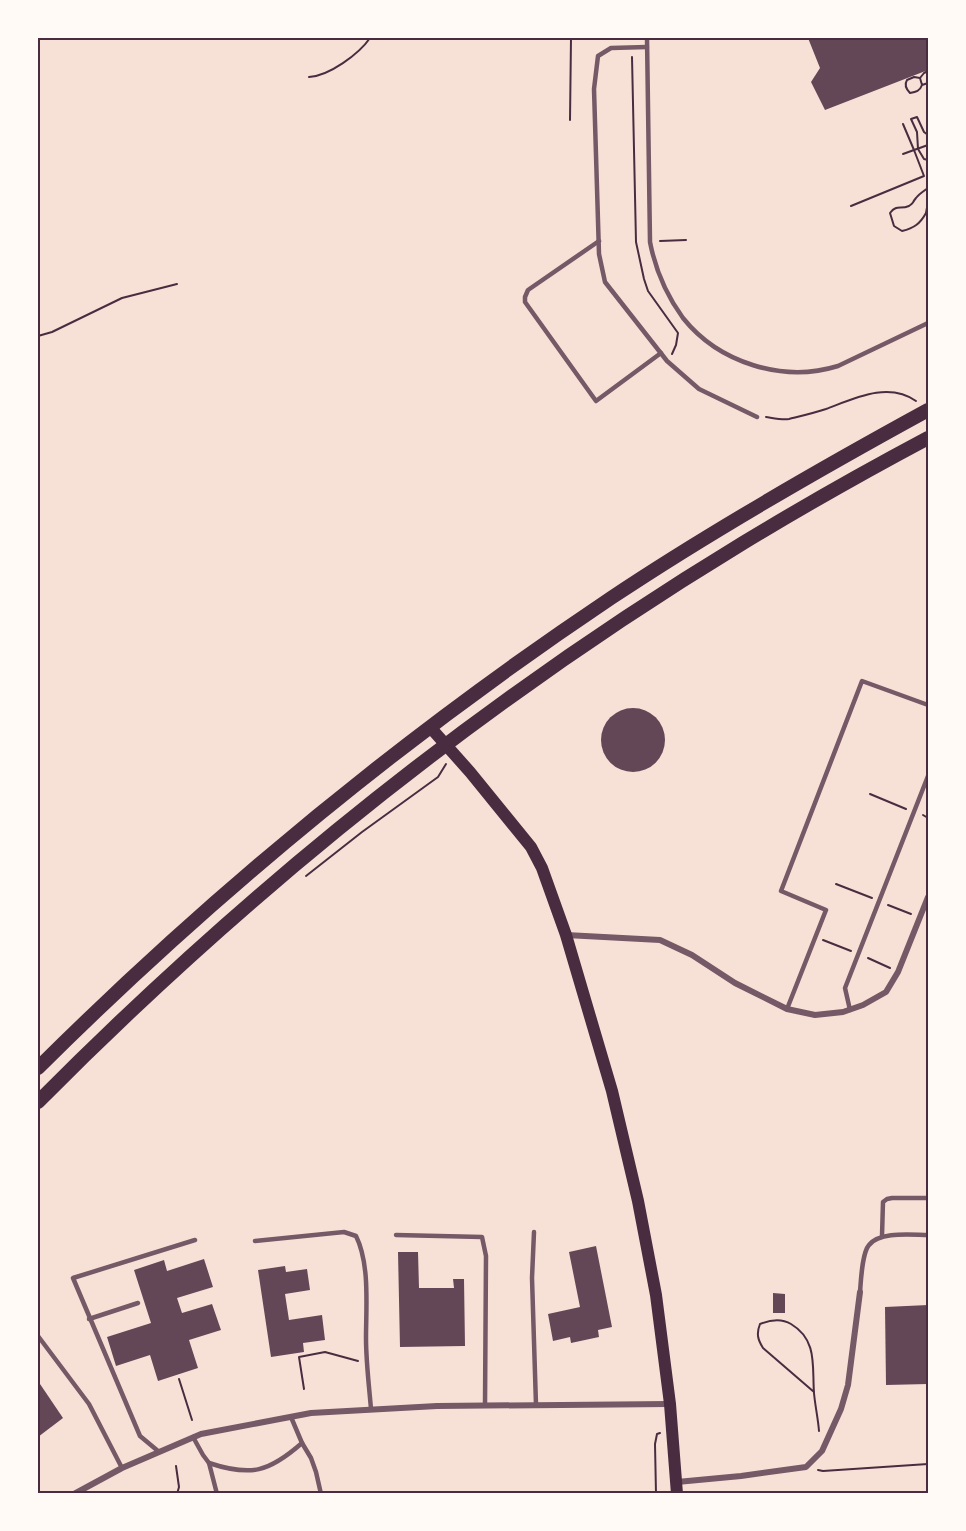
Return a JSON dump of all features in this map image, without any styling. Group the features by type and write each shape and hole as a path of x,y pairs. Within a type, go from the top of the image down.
{"highway":[{"path":"38,1068 153,957 237,882 331,804 430,727 499,676 638,581 807,477 928,410"},
{"path":"38,1102 130,1011 239,912 352,817 446,746 571,655 688,578 796,511 928,438"}],"main road":[{"path":"430,727 531,847 542,868 566,935 612,1091 638,1201 656,1295 670,1404 677,1488"}],"street":[{"path":"566,935 660,940 692,954 735,983 788,1009 815,1015 850,1010 886,992 898,972 928,897"},
{"path":"677,1488 806,1467 822,1451 841,1409 848,1385 860,1292"},
{"path":"74,1494 122,1468 201,1434 311,1413 485,1405 670,1404"}],"lane":[{"path":"646,38 650,242 653,257 665,287 683,317 702,338 724,353 763,368 791,372 822,371 838,366 928,323"},
{"path":"647,47 611,48 598,56 594,89 599,254 605,282 667,361 699,389 757,417"},
{"path":"599,241 528,290 525,302 596,401 661,353"},
{"path":"788,1009 825,910 781,891 862,681 928,705"},
{"path":"850,1010 845,988 928,776"},
{"path":"882,1236 883,1202 892,1198 928,1198"},
{"path":"255,1241 344,1232 356,1236 361,1247 366,1283 367,1362 371,1409"},
{"path":"534,1232 532,1278 536,1405"},
{"path":"396,1235 482,1237 486,1256 485,1405"},
{"path":"860,1292 865,1253 869,1244 882,1236 928,1235"},
{"path":"158,1451 140,1436 72,1278 195,1240"},
{"path":"89,1319 138,1303"},
{"path":"38,1336 89,1404 122,1468"},
{"path":"291,1417 311,1458 321,1494"},
{"path":"193,1437 209,1464 217,1494"},
{"path":"209,1464 230,1470 266,1468 278,1462 302,1443"}],"path":[{"path":"309,77 317,77 351,59 370,38"},
{"path":"570,120 571,38"},
{"path":"920,78 928,71"},
{"path":"914,77 920,78 921,89 910,93 906,89 907,80 914,77"},
{"path":"922,85 928,83"},
{"path":"928,135 924,132 917,117 913,117 911,119 917,132 916,150 928,160"},
{"path":"851,206 924,176 916,150 903,124"},
{"path":"903,154 928,145"},
{"path":"928,188 906,208 893,209 890,213 894,226 902,231 914,228 927,214 928,202"},
{"path":"636,242 686,240"},
{"path":"38,336 52,332 122,298 177,284"},
{"path":"757,417 786,419 824,410 850,399 876,392 897,393 917,401"},
{"path":"870,794 928,818"},
{"path":"814,1392 763,1348 758,1340 757,1330 760,1324 770,1320 787,1322 800,1329 809,1343 814,1365 814,1392 822,1451"},
{"path":"304,1389 299,1357 326,1352 367,1362"},
{"path":"179,1378 192,1420"},
{"path":"656,1494 655,1444 657,1434"},
{"path":"806,1467 823,1471 928,1464"},
{"path":"176,1466 179,1487 177,1494"}],"building":[{"path":"808,38 928,38 928,70 825,110 811,82 820,68"},
{"path":"627,708 639,708 656,717 663,728 665,740 663,752 656,763 639,772 627,772 615,767 606,758 601,746 601,734 606,722 615,713"},
{"path":"596,1246 612,1327 598,1330 599,1337 571,1343 570,1337 553,1341 548,1314 580,1307 569,1252"},
{"path":"398,1252 418,1252 419,1288 454,1288 453,1279 464,1279 465,1346 400,1347"},
{"path":"204,1259 213,1287 177,1298 182,1313 212,1304 221,1330 189,1340 198,1368 158,1381 150,1355 116,1366 107,1337 151,1323 134,1270 164,1260 167,1271"},
{"path":"285,1266 286,1272 307,1269 310,1290 285,1294 289,1320 322,1315 325,1340 303,1343 304,1352 271,1357 258,1270"},
{"path":"773,1293 785,1294 785,1313 773,1313"},
{"path":"928,1305 928,1384 886,1385 885,1307"},
{"path":"38,1381 63,1418 38,1437"}]}
